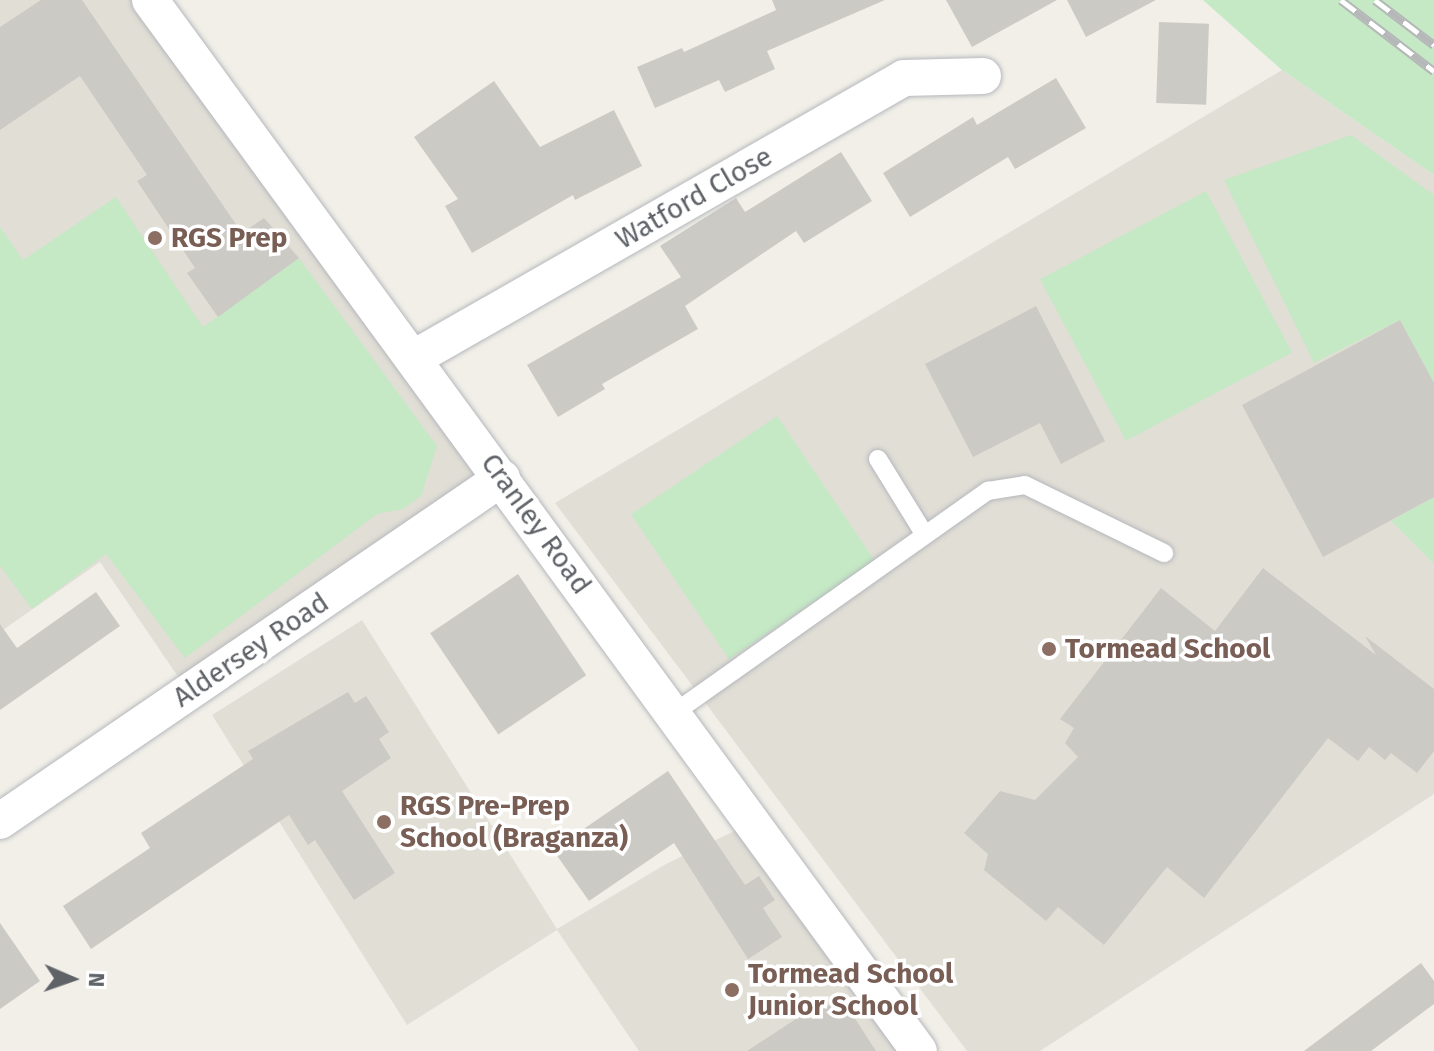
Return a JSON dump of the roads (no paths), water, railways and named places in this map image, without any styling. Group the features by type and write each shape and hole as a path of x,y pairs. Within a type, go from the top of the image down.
{"street":[{"name":"Cranley Road","path":"150,0 919,1051"},
{"name":"Watford Close","path":"414,358 904,78 983,76"},
{"name":"Aldersey Road","path":"0,821 502,478"}],"lane":[{"path":"878,459 925,535"},
{"path":"674,713 988,491 1025,485 1164,553"}],"railway":[{"path":"1341,0 1434,71"},
{"path":"1375,0 1434,45"}],"place":[{"name":"RGS Prep","path":"155,238"},
{"name":"Tormead School","path":"1049,649"},
{"name":"RGS Pre-Prep School (Braganza)","path":"384,822"},
{"name":"Tormead School Junior School","path":"732,990"}]}
